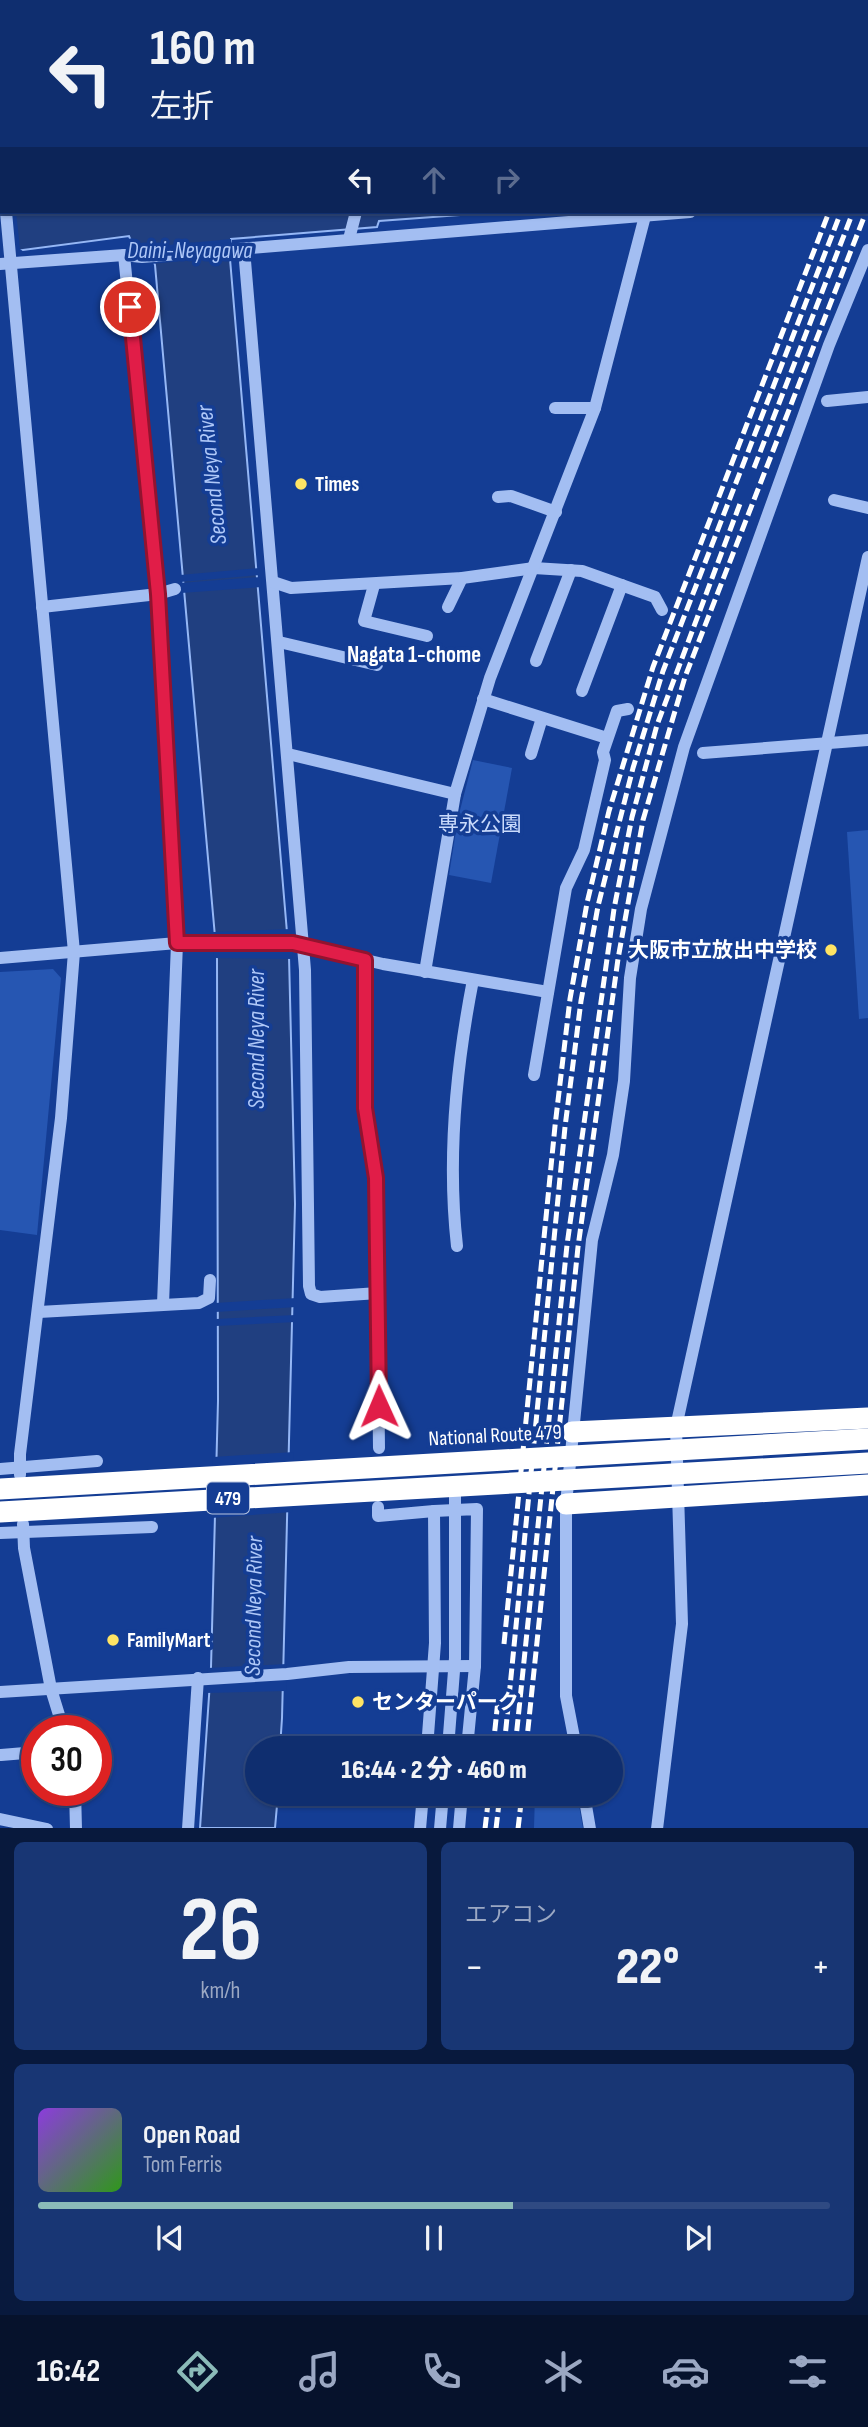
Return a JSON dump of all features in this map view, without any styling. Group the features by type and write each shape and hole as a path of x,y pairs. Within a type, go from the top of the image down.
{"highway":[{"path":"572,1432 868,1418"},
{"name":"National Route 479","path":"0,1489 868,1439"},
{"name":"479","path":"0,1512 868,1463"},
{"path":"566,1504 868,1485"}],"street":[{"path":"6,214 7,262 74,952 61,1118 20,1471"},
{"path":"350,236 356,214"},
{"path":"7,262 149,256 350,236 668,214"},
{"path":"425,972 439,871 455,794 483,699 595,408 645,216"},
{"path":"238,248 279,642 298,944 307,1017 309,1290 314,1296 320,1297 378,1293"},
{"path":"574,1736 566,1696 566,1504 592,1240 613,1155 624,1081 630,978 641,909 659,833 684,747 738,592 868,250"},
{"path":"124,255 158,594 177,943 163,1304"},
{"path":"827,401 868,397"},
{"path":"555,408 595,408"},
{"path":"498,497 511,496 556,512"},
{"path":"834,500 868,508"},
{"path":"657,1828 682,1624 676,1497 676,1427 868,557"},
{"path":"273,582 291,588 374,585 462,578 534,568 571,570 582,571 655,597 662,610"},
{"path":"536,661 571,570"},
{"path":"448,607 462,578"},
{"path":"374,585 363,626 427,636"},
{"path":"582,691 622,585"},
{"path":"42,607 158,594 175,589"},
{"path":"279,642 377,665"},
{"path":"483,699 607,738"},
{"path":"534,1074 566,888 584,850 607,738 617,711 628,709"},
{"path":"531,754 542,718"},
{"path":"703,753 868,740"},
{"path":"288,754 455,794"},
{"path":"0,958 177,943 298,944 425,972 548,992"},
{"path":"365,960 365,1108 375,1164 379,1448"},
{"path":"457,1245 452,1198 458,1074 473,980"},
{"path":"39,1312 204,1302 209,1298 210,1280"},
{"path":"0,1469 20,1471 97,1461"},
{"path":"448,1736 455,1658 455,1461"},
{"path":"378,1507 378,1516 477,1508 475,1666 468,1736"},
{"path":"428,1736 434,1664 434,1511"},
{"path":"0,1533 23,1527 152,1527"},
{"path":"23,1527 51,1689 61,1715"},
{"path":"0,1692 287,1674 349,1667 434,1664 475,1666"},
{"path":"188,1828 201,1678"},
{"path":"1,1755 21,1753"},
{"path":"75,1806 76,1828"},
{"path":"419,1828 422,1806"},
{"path":"440,1828 442,1806"},
{"path":"458,1828 461,1806"},
{"path":"586,1806 590,1828"},
{"path":"0,1819 42,1828"}],"green space":[{"name":"専永公園","path":"473,760 512,768 491,883 449,875 458,818"},
{"path":"868,830 868,1018 859,1019 847,832"},
{"path":"53,969 61,978 37,1235 0,1230 0,972"},
{"path":"535,1806 579,1806 583,1828 534,1828"}],"water":[{"name":"Daini-Neyagawa","path":"0,214 474,214 379,221 377,227 231,239 230,259 289,956 295,1204 282,1718 281,1736 245,1736 245,1806 277,1806 275,1828 200,1828 211,1667 218,1401 217,959 155,265 148,247 134,248 129,236 0,253"}],"pier":[{"path":"0,214 16,214 20,249 28,255 0,257"},
{"path":"231,239 233,256 151,264 149,260 148,247"},
{"path":"260,568 260,575 180,582 180,575"},
{"path":"261,577 262,587 181,593 180,583"},
{"path":"291,929 293,959 214,958 213,932"},
{"path":"297,1298 297,1307 215,1312 215,1303"},
{"path":"296,1315 296,1322 216,1326 216,1319"},
{"path":"294,1452 292,1512 211,1518 213,1457"},
{"path":"287,1664 286,1691 205,1693 208,1668"}],"railway":[{"path":"504,1644 555,1126 570,999 587,903 609,811 653,667 828,214"},
{"path":"505,1736 565,1127 581,1001 598,906 633,768 663,671 840,214"},
{"path":"754,468 852,214"},
{"path":"527,1736 578,1247 618,959 643,820 685,677 865,214"},
{"path":"516,1736 567,1245 614,909 632,817 657,725 741,501"},
{"path":"494,1736 498,1700"},
{"path":"485,1828 488,1806"},
{"path":"496,1828 499,1806"},
{"path":"518,1828 521,1806"}],"place":[{"name":"Times","path":"301,484"},
{"name":"大阪市立放出中学校","path":"831,950"},
{"name":"FamilyMart","path":"113,1640"},
{"name":"センターパーク","path":"358,1702"}],"district":[{"name":"Nagata 1-chome","path":"414,654"}],"route":[{"path":"130,307 158,594 177,943 293,943 365,960 365,1108 376,1178 379,1406"}],"water label":[{"name":"Second Neya River","path":"211,475"},
{"name":"Second Neya River","path":"256,1039"},
{"name":"Second Neya River","path":"253,1606"}]}
